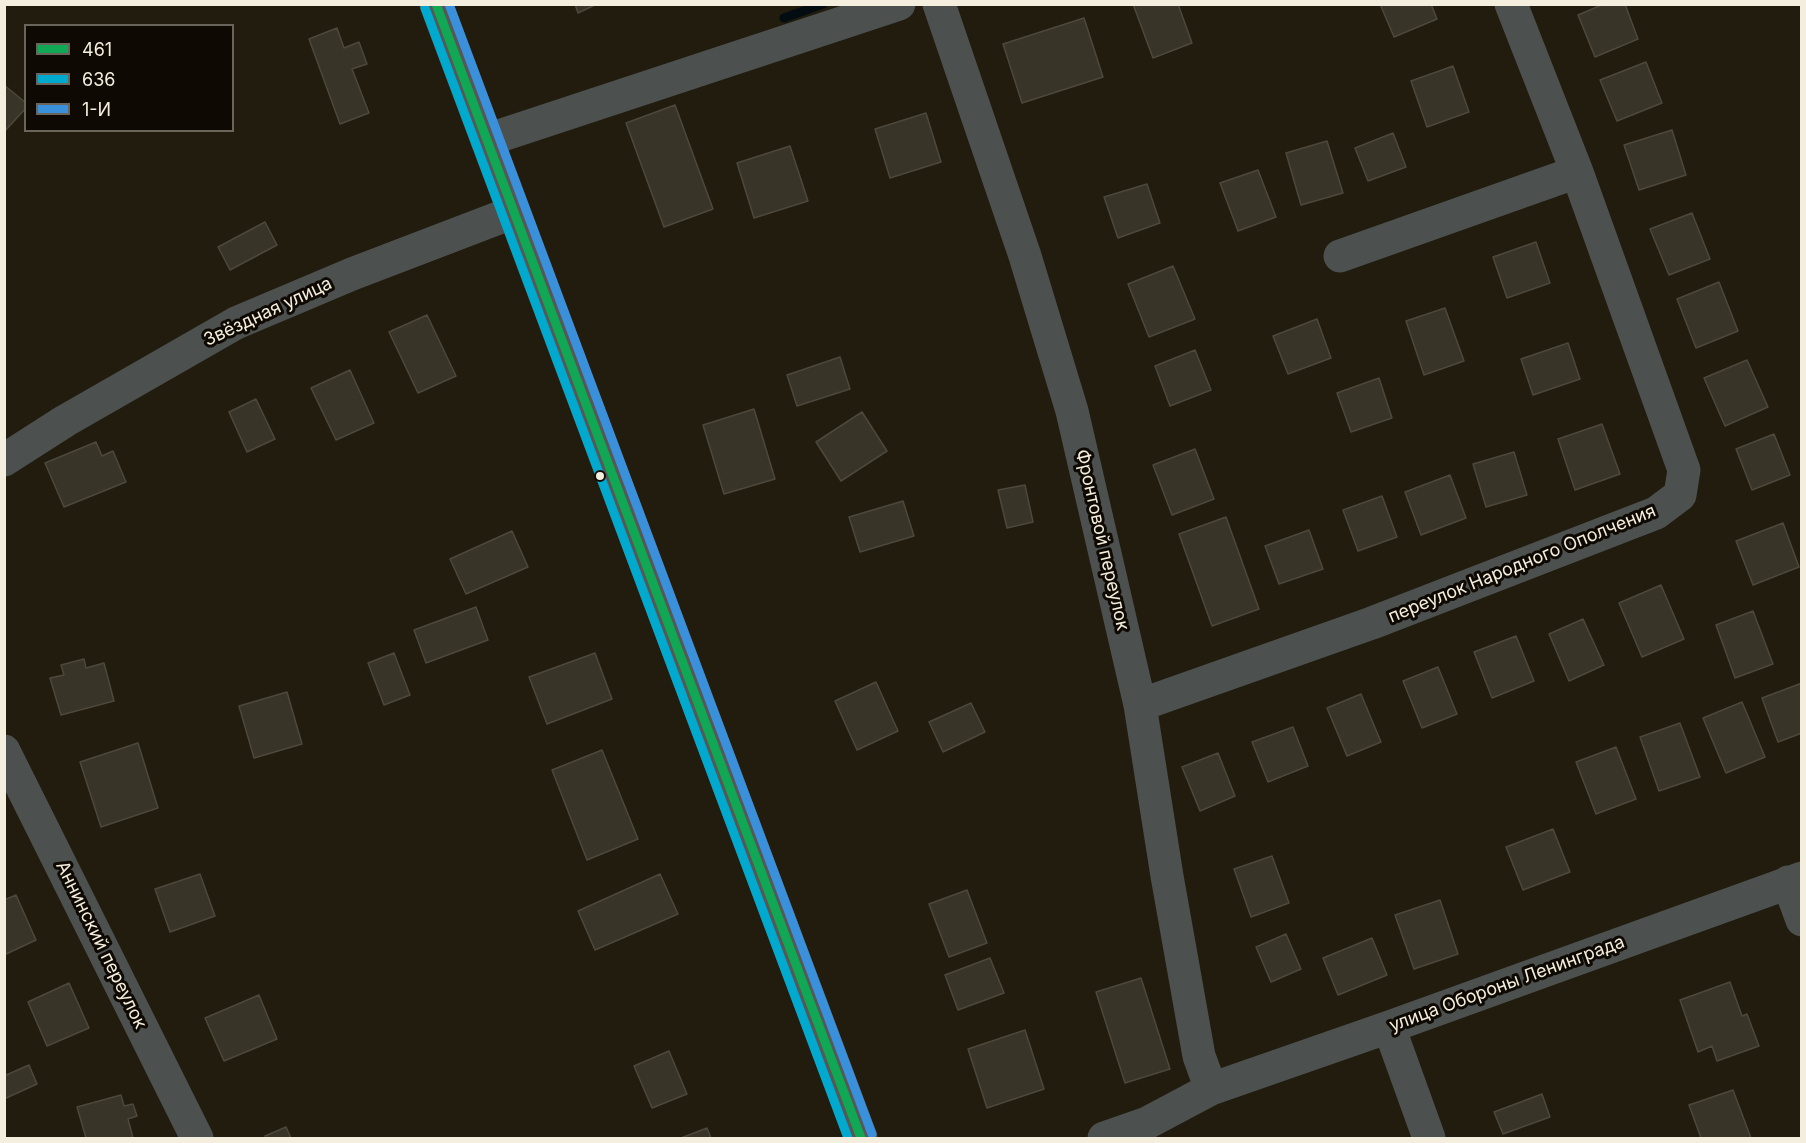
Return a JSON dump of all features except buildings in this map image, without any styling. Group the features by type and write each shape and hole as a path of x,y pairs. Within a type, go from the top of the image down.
{"main road":[{"path":"436,4 861,1138"}],"street":[{"path":"487,140 899,4"},
{"name":"Фронтовой переулок","path":"939,4 1025,256 1072,411 1140,705 1199,1056 1211,1089"},
{"name":"переулок Народного Ополчения","path":"1140,705 1394,615 1656,513 1680,495 1684,470 1576,172 1511,4"},
{"path":"1340,256 1576,172"},
{"name":"Звёздная улица","path":"4,460 65,421 236,323 352,274 514,212"},
{"name":"Аннинский переулок","path":"4,751 197,1138"},
{"path":"1795,880 1802,920"},
{"name":"улица Обороны Ленинграда","path":"1104,1138 1147,1123 1211,1089 1795,880"},
{"path":"1389,1027 1430,1138"}],"waterway":[{"path":"784,18 823,4"}],"transit line":[{"name":"461","path":"436,4 861,1138"},
{"name":"1-И","path":"449,4 872,1134"},
{"name":"636","path":"425,8 848,1138"}]}
